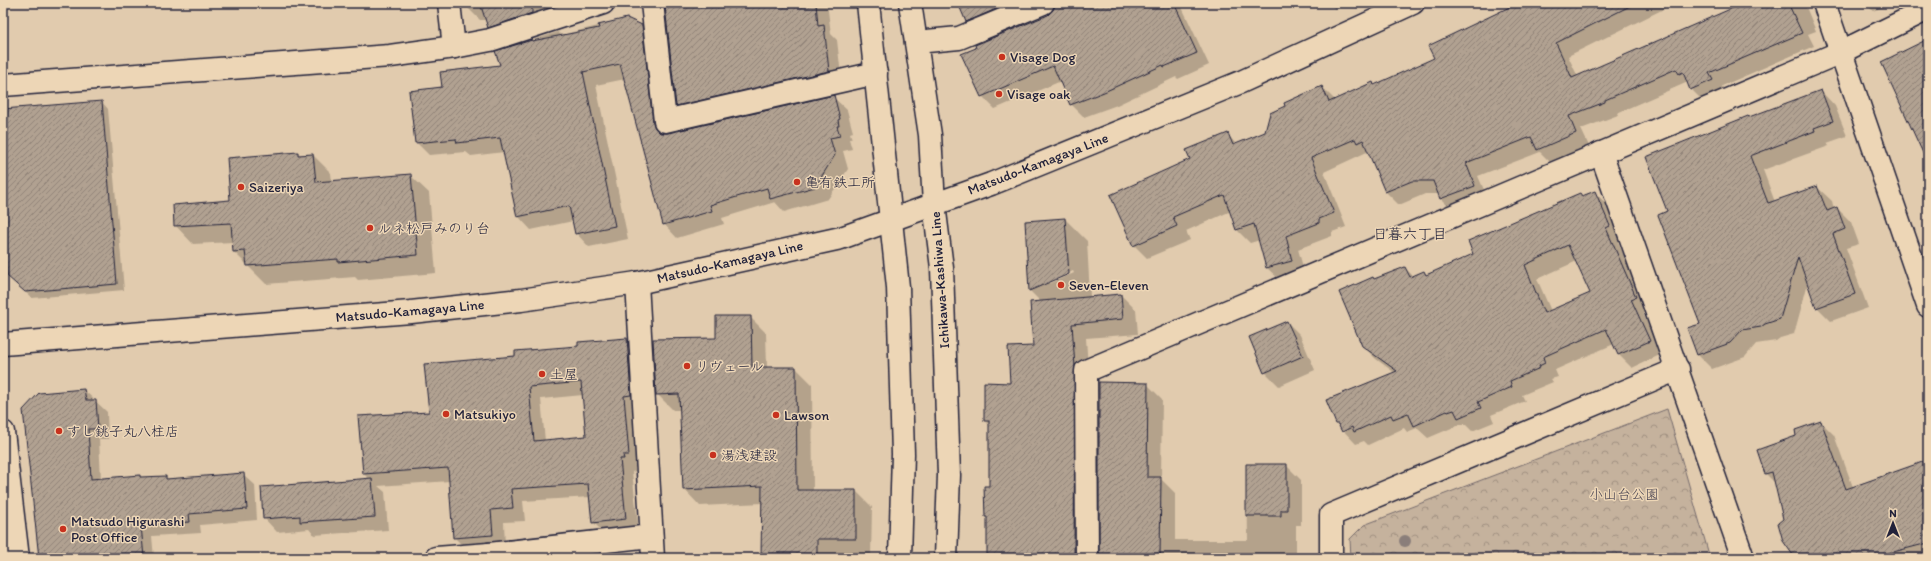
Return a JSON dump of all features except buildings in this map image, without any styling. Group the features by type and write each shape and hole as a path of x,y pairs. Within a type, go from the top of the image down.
{"street":[{"path":"449,3 454,48"},
{"path":"3,85 390,56 454,48 490,40 602,3"},
{"path":"652,3 665,121 876,73"},
{"path":"868,3 898,287 903,447 900,558"},
{"name":"Ichikawa-Kashiwa Line","path":"910,3 930,135 934,204 942,268 949,476 946,558"},
{"path":"916,42 959,38 1043,3"},
{"name":"Matsudo-Kamagaya Line","path":"3,344 411,312 521,300 637,283 841,238 1044,163 1241,82 1413,3"},
{"path":"1824,3 1840,52 1920,254 1928,306"},
{"path":"1088,558 1086,371 1840,52 1928,9"},
{"path":"1601,153 1744,558"},
{"path":"637,283 653,558"},
{"path":"1331,558 1331,515 1678,369"},
{"path":"3,432 18,558"},
{"path":"436,558 489,556 651,536"}],"green space":[{"name":"小山台公園","path":"1667,409 1710,558 1351,558 1350,539 1364,525"}],"place":[{"name":"Visage Dog","path":"1002,57"},
{"name":"Visage oak","path":"999,94"},
{"name":"亀有鉄工所","path":"797,182"},
{"name":"Saizeriya","path":"241,187"},
{"name":"ルネ松戸みのり台","path":"370,228"},
{"name":"Seven-Eleven","path":"1061,285"},
{"name":"リヴェール","path":"687,366"},
{"name":"土屋","path":"542,374"},
{"name":"Matsukiyo","path":"446,414"},
{"name":"Lawson","path":"776,415"},
{"name":"すし銚子丸八柱店","path":"59,431"},
{"name":"湯浅建設","path":"713,455"},
{"name":"Matsudo Higurashi Post Office","path":"63,529"}],"district":[{"name":"日暮六丁目","path":"1410,234"}]}
